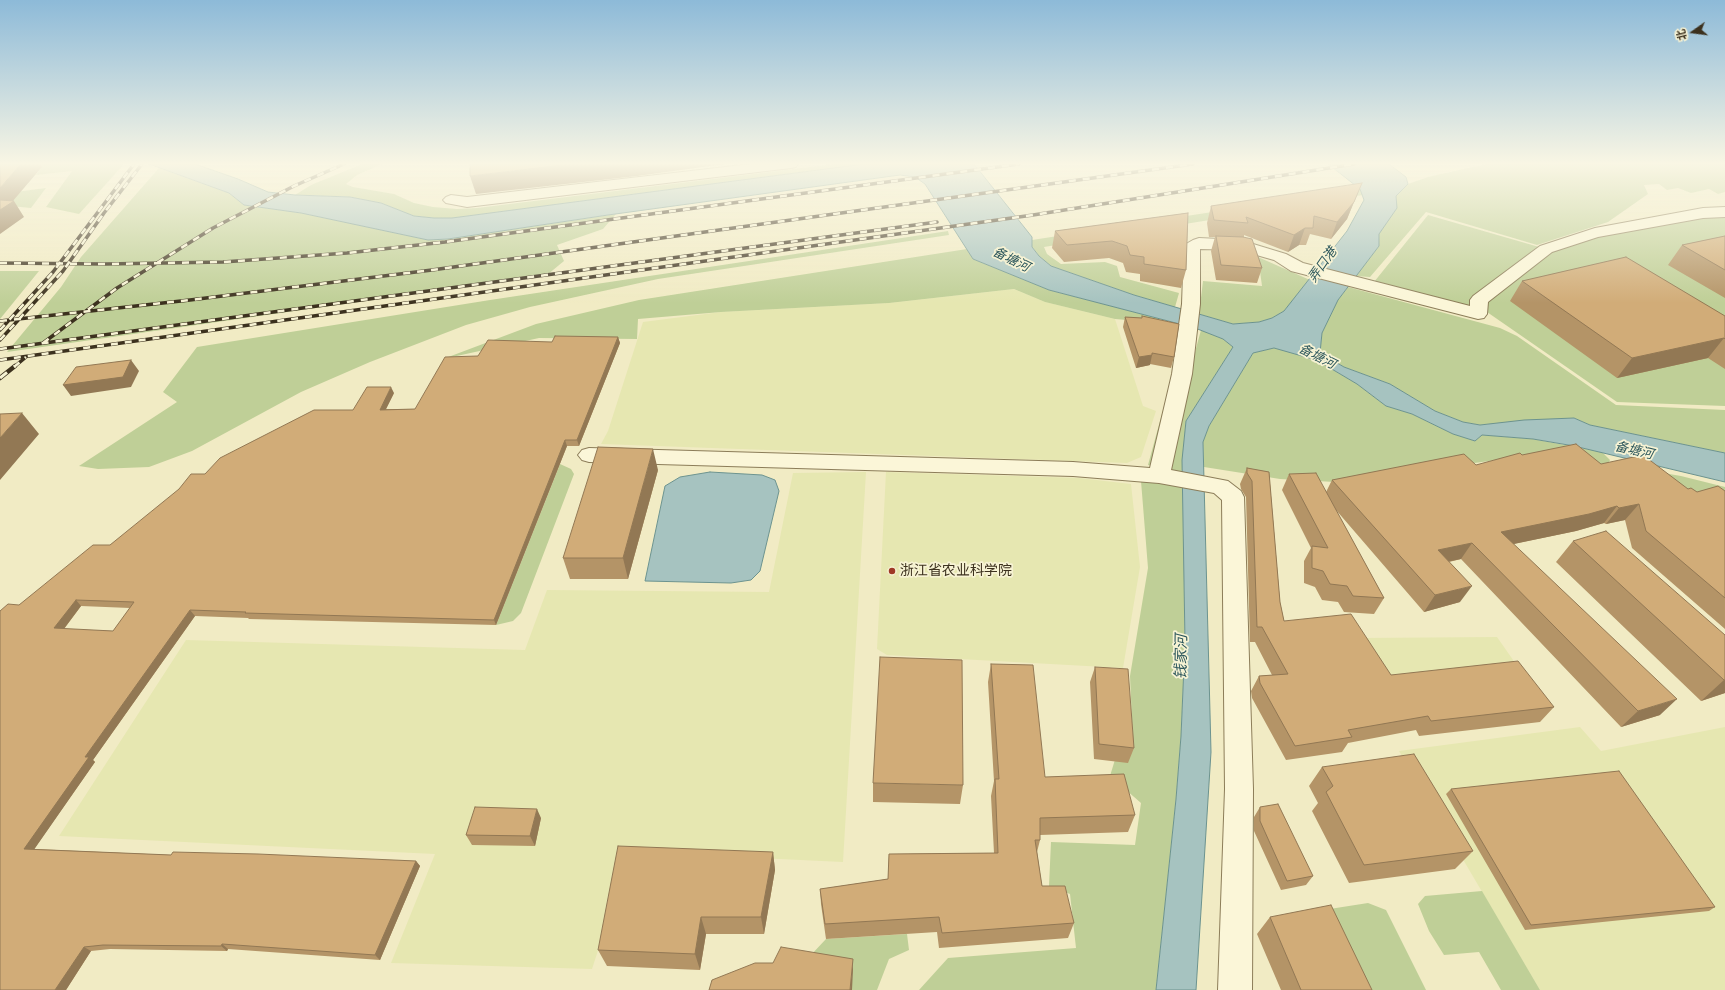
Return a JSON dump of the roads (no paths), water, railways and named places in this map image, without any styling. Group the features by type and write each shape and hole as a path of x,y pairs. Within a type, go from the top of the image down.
{"street":[{"path":"1702,213 1708,210"},
{"path":"1159,476 1178,392 1187,333 1191,304 1192,247 1199,243 1240,245 1280,257 1297,267 1478,314 1479,300 1546,249 1595,233 1702,213 1725,212"},
{"path":"589,455 1073,469 1159,476 1220,486 1233,497 1239,789 1235,990"}],"water":[{"path":"281,210 399,210 414,216 452,218 512,210 643,210 448,239 428,240 301,213"},
{"path":"942,210 1011,210 1032,237 1032,247 1039,256 1051,266 1134,295 1233,324 1259,322 1272,318 1284,311 1347,231 1358,210 1395,210 1379,234 1379,246 1338,300 1322,333 1320,353 1344,367 1390,384 1435,411 1463,422 1480,425 1524,420 1574,418 1590,425 1725,453 1725,482 1574,446 1533,439 1482,435 1475,441 1453,434 1412,414 1386,406 1357,384 1325,365 1309,358 1274,348 1253,353 1209,426 1203,442 1211,752 1196,990 1156,990 1181,736 1185,642 1182,460 1186,421 1233,347 1223,339 1195,328 1049,290 973,259"},
{"path":"710,472 762,475 775,480 779,491 760,571 751,580 731,583 645,581 665,486 680,477"}],"railway":[{"path":"59,264 99,210"},
{"path":"68,264 106,210"},
{"path":"157,263 213,228 247,210"},
{"path":"157,263 223,262 347,253 445,242 679,210"},
{"path":"85,312 432,270 861,210"},
{"path":"0,360 1063,210"},
{"path":"0,349 937,222"},
{"path":"0,263 59,264"},
{"path":"68,264 157,263"},
{"path":"85,312 117,288 157,263"},
{"path":"9,320 59,264"},
{"path":"59,264 68,264"},
{"path":"19,319 68,264"},
{"path":"19,319 85,312"},
{"path":"43,343 85,312"},
{"path":"0,340 19,319"},
{"path":"9,320 19,319"},
{"path":"0,321 9,320"},
{"path":"0,330 9,320"},
{"path":"14,367 26,357"},
{"path":"0,378 15,366"}],"place":[{"name":"浙江省农业科学院","path":"892,571"}],"water label":[{"name":"备塘河","path":"1011,260"},
{"name":"弄口港","path":"1323,265"},
{"name":"备塘河","path":"1317,357"},
{"name":"备塘河","path":"1634,451"},
{"name":"钱家河","path":"1182,657"}]}
